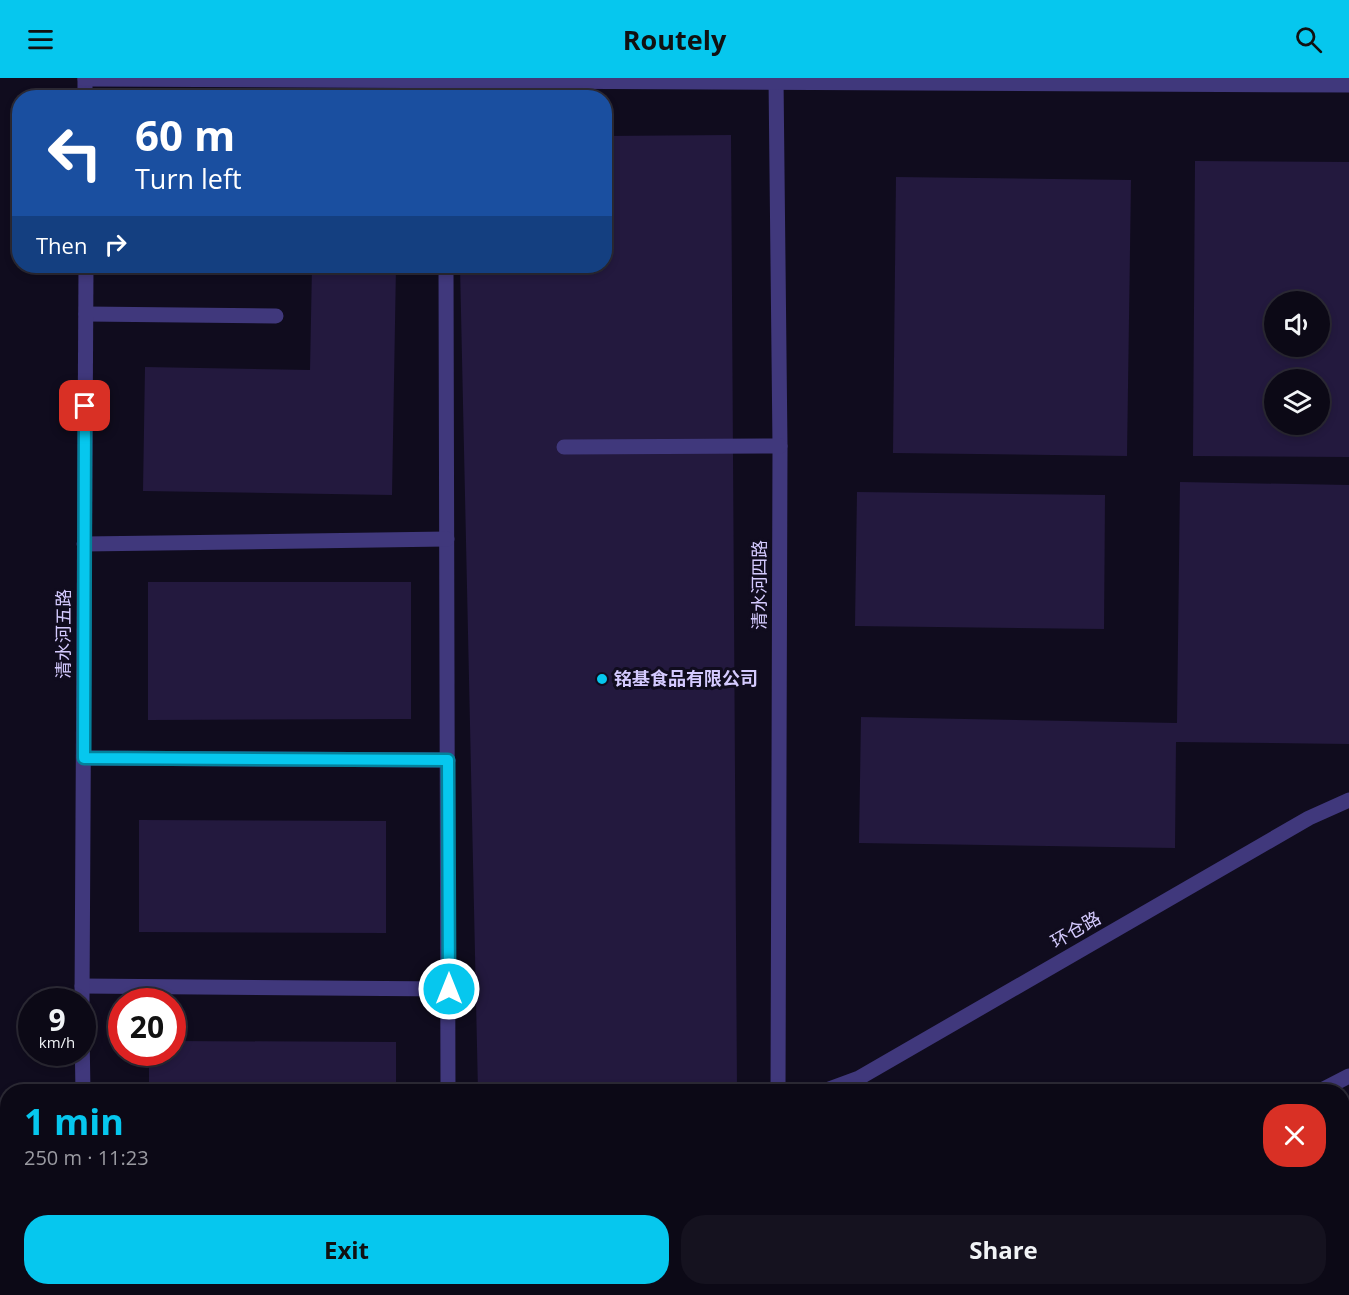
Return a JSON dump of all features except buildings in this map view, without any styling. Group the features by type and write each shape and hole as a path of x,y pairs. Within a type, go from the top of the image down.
{"street":[{"path":"85,78 1349,85"},
{"path":"446,81 446,90"},
{"name":"清水河四路","path":"776,81 780,446 778,1084"},
{"name":"清水河五路","path":"82,986 86,273"},
{"path":"446,273 448,1084"},
{"path":"86,314 276,316"},
{"path":"564,447 780,446"},
{"path":"84,544 447,539"},
{"path":"84,758 448,760"},
{"name":"环仓路","path":"843,1084 859,1078 1309,818 1349,800"},
{"path":"82,986 449,989"},
{"path":"83,1066 83,1084"},
{"path":"1333,1084 1349,1076"}],"place":[{"name":"铭基食品有限公司","path":"602,679"}],"route":[{"path":"85,406 84,758 448,760 449,989"}]}
